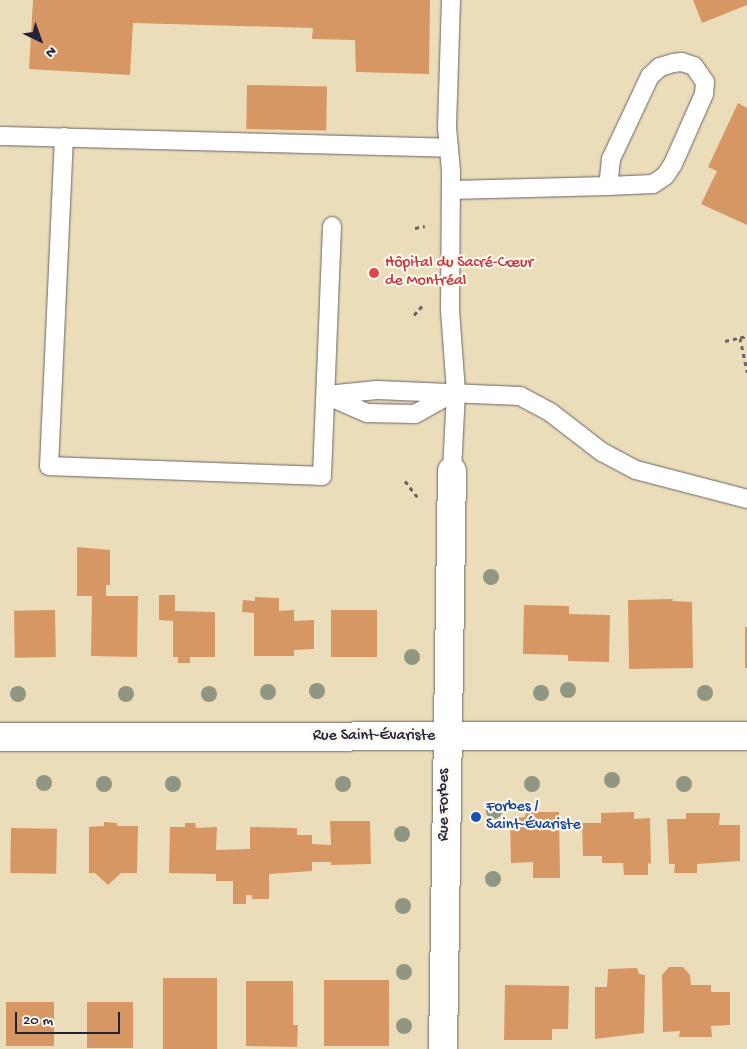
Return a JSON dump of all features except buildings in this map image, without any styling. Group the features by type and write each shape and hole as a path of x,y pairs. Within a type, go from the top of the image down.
{"street":[{"name":"Rue Forbes","path":"443,1049 446,737 452,471"},
{"name":"Rue Saint-Évariste","path":"0,737 747,736"}],"lane":[{"path":"451,0 449,148 451,190 450,310 456,392 452,471"},
{"path":"451,190 608,186 653,184 665,176 704,94 705,82 694,66 682,62 673,63 660,67 650,76 612,159 608,186"},
{"path":"0,136 449,148"},
{"path":"64,137 49,466 322,476 332,226"},
{"path":"326,395 368,413 415,414 456,392 520,396 550,412 602,452 636,470 747,499"}],"path":[{"path":"725,341 747,336"},
{"path":"740,338 747,372"},
{"path":"405,481 422,506"}],"place":[{"name":"Hôpital du Sacré-Cœur de Montréal","path":"374,273"},
{"name":"Forbes / Saint-Évariste","path":"476,817"}]}
